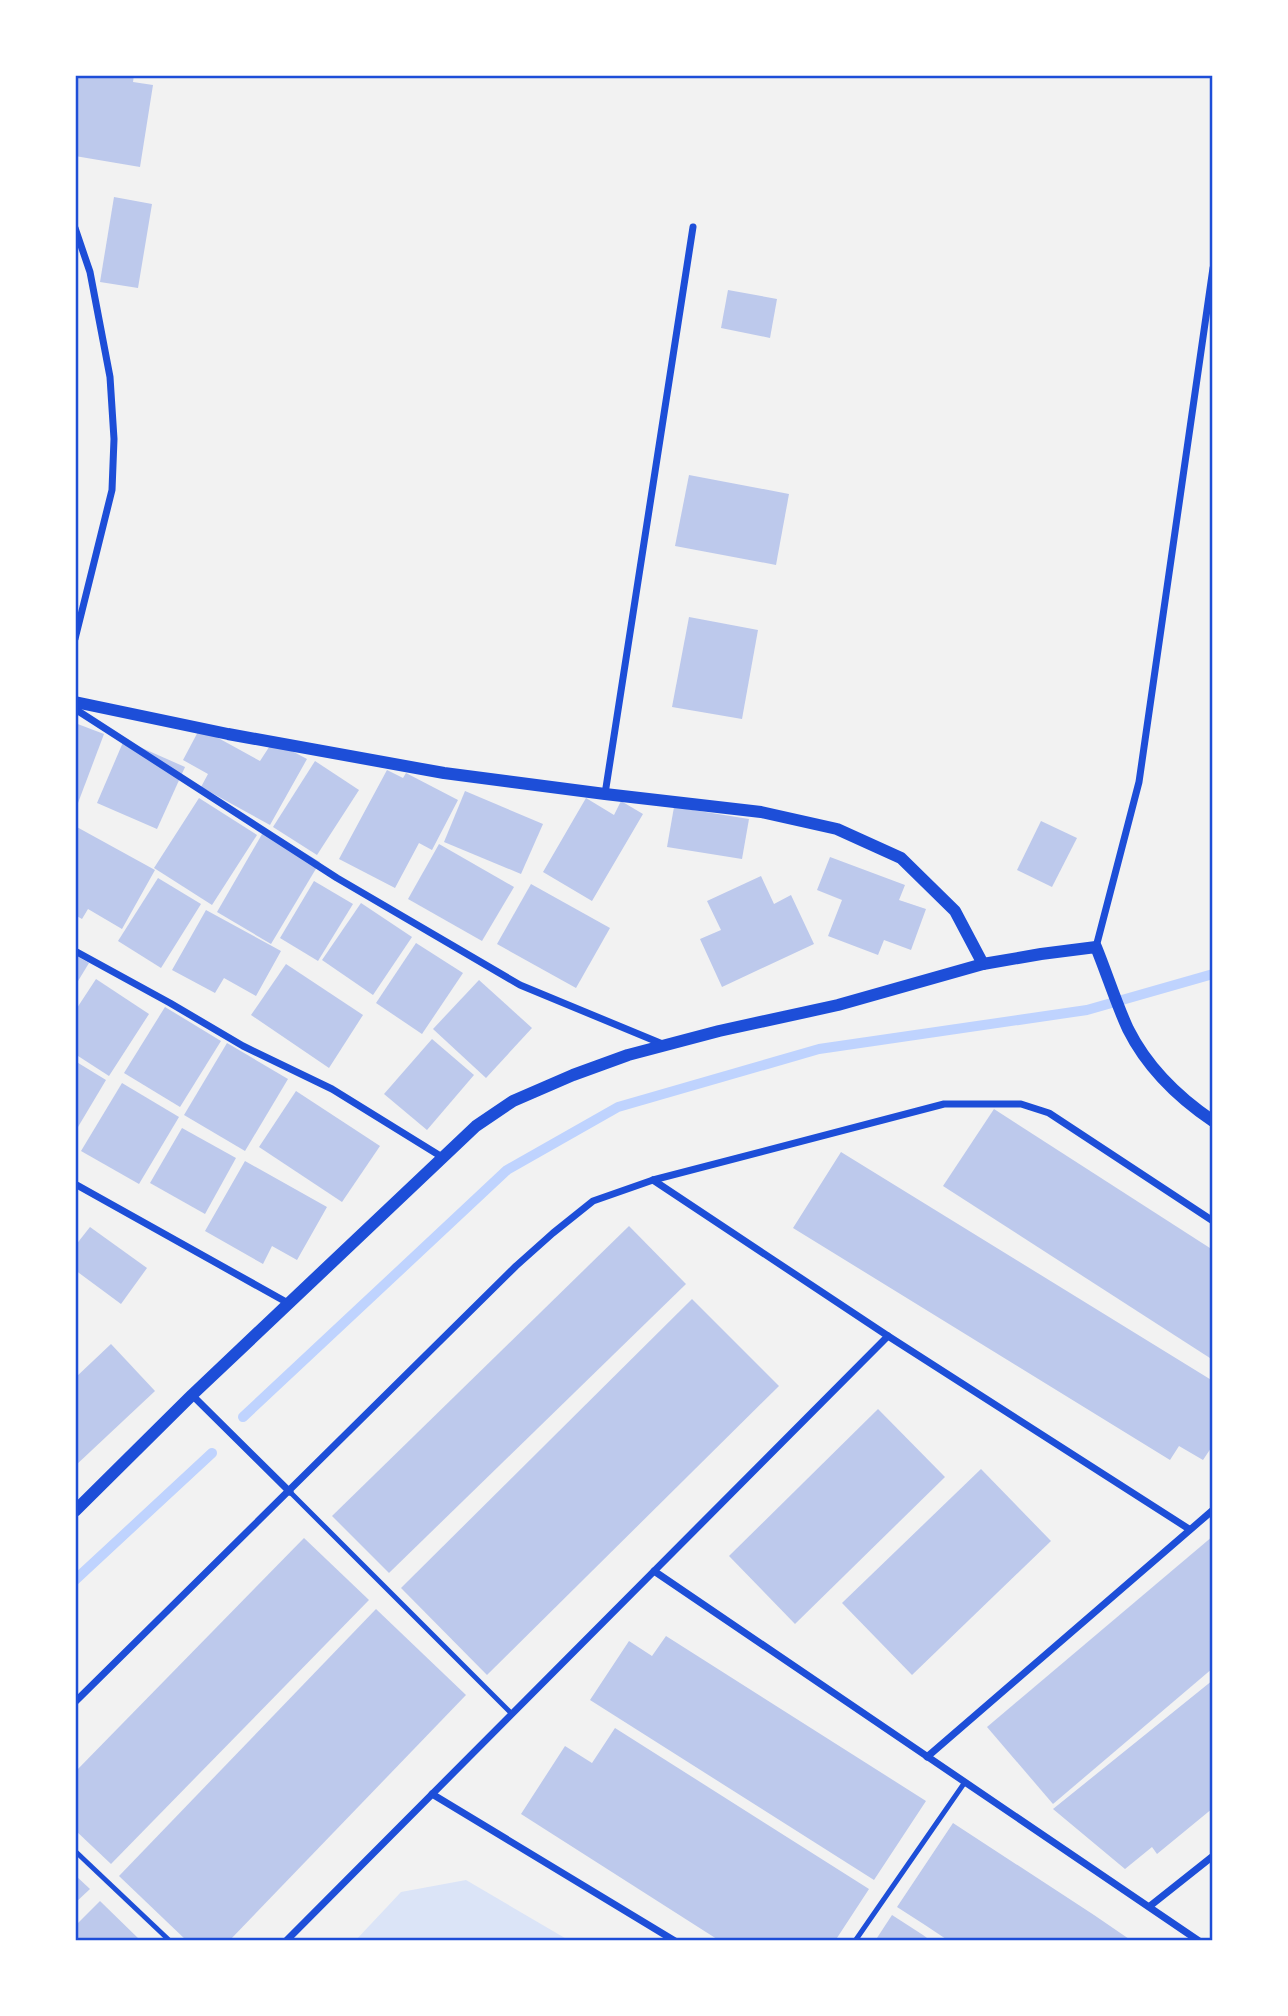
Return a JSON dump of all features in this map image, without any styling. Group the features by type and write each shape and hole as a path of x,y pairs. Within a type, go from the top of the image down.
{"street":[{"path":"605,794 693,227"},
{"path":"75,228 90,272 110,377 114,439 112,490 75,639"},
{"path":"1213,268 1139,782 1096,947 1128,1030 1142,1054 1162,1078 1194,1108 1213,1121"},
{"path":"75,702 228,734 444,773 761,811 837,830 901,858 955,911 983,964"},
{"path":"75,709 337,878 520,985 666,1045"},
{"path":"75,1511 192,1395 442,1157 476,1126 513,1101 628,1055 719,1031 838,1006 983,964 1096,947"},
{"path":"75,951 243,1046 331,1089 442,1157"},
{"path":"75,1702 516,1266 593,1201 653,1180 944,1104 1021,1104 1049,1113 1213,1221"},
{"path":"653,1180 888,1336 1189,1529"},
{"path":"75,1184 288,1303"},
{"path":"286,1941 888,1336"},
{"path":"192,1395 290,1492"},
{"path":"927,1757 1213,1510"},
{"path":"654,1571 1199,1941"},
{"path":"432,1794 675,1941"},
{"path":"1150,1906 1213,1856"}],"lane":[{"path":"290,1492 512,1714"},
{"path":"855,1941 965,1782"},
{"path":"75,1851 170,1941"}],"shaded area":[{"path":"466,1880 570,1941 355,1941 401,1892"}],"building":[{"path":"75,75 134,75 133,82 153,85 140,167 75,156"},
{"path":"114,197 152,204 138,288 100,282"},
{"path":"728,290 777,299 770,338 721,328"},
{"path":"689,475 789,494 776,565 675,546"},
{"path":"689,617 758,630 742,719 672,707"},
{"path":"75,723 104,734 78,803 75,802"},
{"path":"200,728 260,761 273,741 307,759 270,825 201,787 208,774 183,760"},
{"path":"124,740 185,767 157,829 97,803"},
{"path":"315,761 359,790 317,855 273,827"},
{"path":"387,770 403,778 406,773 458,800 432,850 419,843 395,888 339,859"},
{"path":"465,791 543,824 521,874 444,842"},
{"path":"199,798 257,835 212,905 154,868"},
{"path":"586,798 614,815 621,801 643,814 592,901 543,872"},
{"path":"674,807 749,819 742,859 667,847"},
{"path":"1041,821 1077,838 1052,887 1017,870"},
{"path":"75,826 155,870 122,929 88,909 82,919 75,915"},
{"path":"265,829 320,862 271,944 217,912"},
{"path":"439,844 514,887 482,941 408,899"},
{"path":"830,857 905,885 899,900 926,909 911,950 884,940 878,955 828,936 842,900 817,890"},
{"path":"761,876 774,904 791,895 814,944 722,987 700,939 721,930 707,901"},
{"path":"158,878 201,904 161,968 118,941"},
{"path":"314,881 353,904 318,961 280,938"},
{"path":"531,884 610,928 576,988 497,944"},
{"path":"361,903 412,937 373,995 322,960"},
{"path":"206,910 281,951 256,996 224,978 215,993 172,970"},
{"path":"416,943 463,973 422,1034 376,1003"},
{"path":"75,955 89,963 75,986"},
{"path":"286,964 363,1015 329,1068 251,1015"},
{"path":"96,979 149,1014 109,1076 75,1054 75,1011"},
{"path":"479,980 532,1028 486,1078 433,1029"},
{"path":"165,1007 221,1041 180,1107 124,1073"},
{"path":"432,1039 474,1075 427,1130 384,1094"},
{"path":"227,1043 288,1079 245,1151 184,1115"},
{"path":"75,1061 106,1080 75,1132"},
{"path":"122,1083 179,1117 139,1184 81,1151"},
{"path":"296,1091 380,1146 342,1202 259,1147"},
{"path":"994,1109 1213,1250 1213,1360 943,1186"},
{"path":"182,1128 236,1158 205,1214 150,1183"},
{"path":"841,1152 1213,1381 1213,1445 1203,1460 1179,1446 1170,1460 793,1228"},
{"path":"245,1161 327,1207 297,1260 272,1246 263,1264 205,1231"},
{"path":"629,1226 686,1284 389,1573 332,1516"},
{"path":"90,1227 147,1268 121,1304 75,1270 75,1246"},
{"path":"692,1299 779,1386 487,1675 401,1588"},
{"path":"111,1344 155,1391 75,1466 75,1378"},
{"path":"878,1409 945,1477 795,1624 729,1556"},
{"path":"981,1469 1051,1541 912,1675 842,1603"},
{"path":"1213,1536 1213,1668 1053,1804 987,1727"},
{"path":"304,1538 369,1600 111,1864 75,1830 75,1772"},
{"path":"376,1609 466,1695 229,1941 187,1941 119,1876"},
{"path":"666,1636 926,1801 874,1880 590,1700 629,1641 652,1656"},
{"path":"1213,1680 1213,1808 1157,1854 1152,1847 1125,1869 1053,1809"},
{"path":"615,1728 869,1889 835,1941 720,1941 521,1814 565,1746 592,1763"},
{"path":"953,1823 1132,1941 949,1941 897,1907"},
{"path":"75,1875 90,1889 75,1903"},
{"path":"100,1901 141,1941 75,1941 75,1926"},
{"path":"892,1915 923,1935 931,1941 875,1941"}],"waterway":[{"path":"243,1417 507,1170 618,1107 819,1049 1087,1010 1213,974"},
{"path":"75,1580 212,1453"}]}
